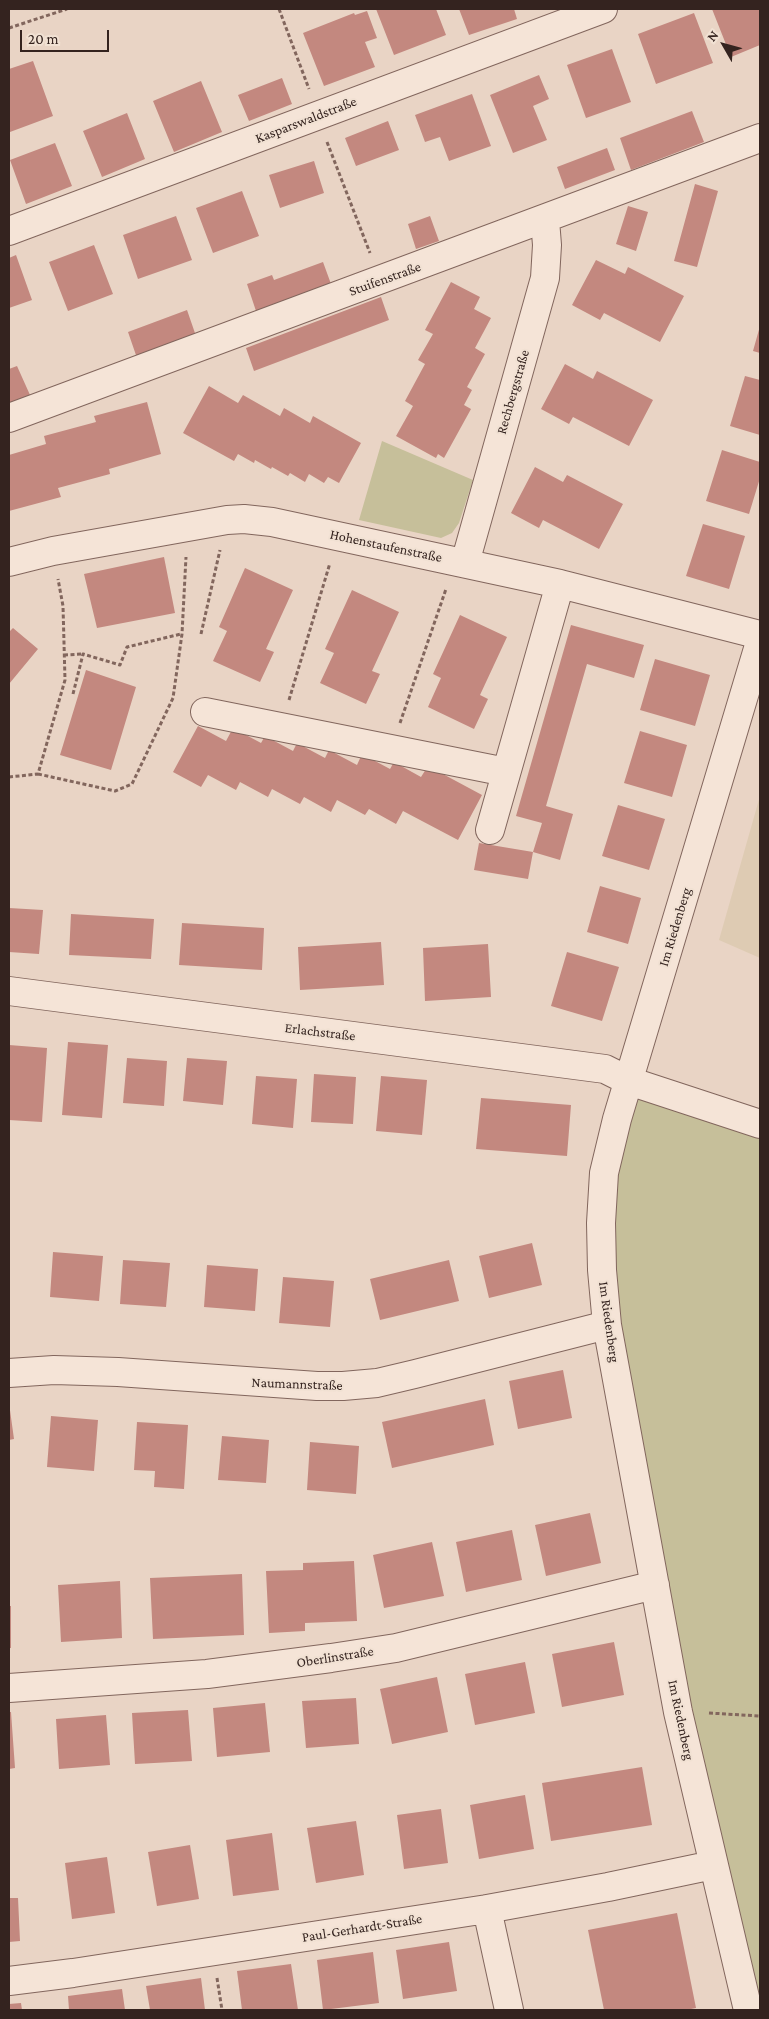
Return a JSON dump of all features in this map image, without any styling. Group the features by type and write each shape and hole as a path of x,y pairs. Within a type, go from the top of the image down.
{"street":[{"name":"Kasparswaldstraße","path":"9,231 603,9"},
{"name":"Stuifenstraße","path":"9,418 760,138"},
{"name":"Rechbergstraße","path":"460,562 545,278 547,245 544,220"},
{"name":"Hohenstaufenstraße","path":"9,562 53,551 227,520 244,519 272,522 560,584 760,635"},
{"path":"490,830 560,584"},
{"name":"Im Riedenberg","path":"748,2010 678,1712 608,1325 602,1270 601,1223 604,1173 617,1119 760,642"},
{"path":"205,712 506,772"},
{"name":"Erlachstraße","path":"9,991 605,1069 628,1081 760,1124"},
{"name":"Naumannstraße","path":"9,1373 54,1370 118,1372 316,1386 343,1386 377,1383 608,1325"},
{"name":"Oberlinstraße","path":"9,1688 207,1674 396,1648 655,1585"},
{"name":"Paul-Gerhardt-Straße","path":"9,1981 73,1973 486,1909 608,1887 713,1865"},
{"path":"486,1909 509,2010"}],"path":[{"path":"9,28 67,9"},
{"path":"280,9 309,90"},
{"path":"328,145 380,281"},
{"path":"201,634 227,520"},
{"path":"9,777 38,774 115,791 132,784 173,698 182,634 188,528"},
{"path":"280,727 338,536"},
{"path":"38,774 65,680 63,606 53,551"},
{"path":"391,750 460,562"},
{"path":"64,655 83,654 120,665 127,647 182,634"},
{"path":"73,694 83,654"},
{"path":"678,1712 760,1716"}],"shaded area":[{"path":"382,441 473,480 459,523 452,533 441,538 359,520"},
{"path":"760,796 760,958 719,940"},
{"path":"629,1081 760,1124 760,2010 748,2010 602,1270"}],"building":[{"path":"376,9 436,9 446,35 394,55"},
{"path":"459,9 514,9 517,19 469,35"},
{"path":"712,9 760,9 760,45 731,57"},
{"path":"367,11 377,38 365,42 375,67 324,86 303,33 354,13 355,15"},
{"path":"694,13 713,63 656,84 638,34"},
{"path":"612,49 631,102 586,118 567,65"},
{"path":"33,61 53,116 10,132 9,69"},
{"path":"539,75 549,99 533,106 547,140 513,153 490,95"},
{"path":"282,78 292,104 249,121 238,95"},
{"path":"201,81 222,132 174,152 153,101"},
{"path":"472,94 491,146 449,161 440,137 425,142 415,115"},
{"path":"692,111 704,142 631,170 620,138"},
{"path":"127,113 145,159 102,177 83,131"},
{"path":"388,121 399,150 356,166 345,138"},
{"path":"55,143 72,186 26,204 10,160"},
{"path":"607,148 615,170 565,189 557,167"},
{"path":"314,161 324,193 280,208 269,175"},
{"path":"695,184 718,191 697,267 674,261"},
{"path":"242,191 259,236 213,253 196,208"},
{"path":"628,206 648,212 636,251 616,244"},
{"path":"176,216 192,260 138,279 123,235"},
{"path":"430,216 439,241 416,249 408,224"},
{"path":"94,245 113,294 68,311 49,262"},
{"path":"16,255 32,300 9,308 9,258"},
{"path":"596,260 625,274 628,267 684,296 660,342 604,313 600,320 572,305"},
{"path":"323,262 331,284 256,311 247,284 272,275 274,280"},
{"path":"451,282 480,297 474,309 491,318 475,348 485,354 467,387 472,390 464,405 471,409 444,458 438,454 436,458 396,436 413,406 405,401 425,364 418,360 433,334 425,330"},
{"path":"381,297 389,320 254,371 246,348"},
{"path":"187,310 196,336 137,358 128,332"},
{"path":"760,326 760,353 753,351"},
{"path":"565,364 593,379 597,371 653,400 629,446 573,417 569,424 541,409"},
{"path":"17,366 30,395 9,403 9,369"},
{"path":"745,376 760,380 760,435 730,426"},
{"path":"209,386 238,403 243,395 280,416 284,408 310,423 313,416 361,443 339,483 328,477 324,483 309,474 305,482 290,473 288,476 255,460 254,463 238,454 234,461 183,433"},
{"path":"147,402 161,454 109,469 110,474 58,488 61,497 9,511 9,455 46,444 44,436 96,422 94,416"},
{"path":"722,450 760,462 760,478 749,514 706,501"},
{"path":"535,467 563,482 567,475 623,504 599,549 543,520 539,528 511,513"},
{"path":"703,524 745,536 729,589 686,576"},
{"path":"164,557 175,613 97,628 84,574"},
{"path":"245,568 293,590 266,649 274,652 260,682 213,661 227,631 219,627"},
{"path":"352,590 399,612 372,671 380,674 366,704 320,683 334,653 325,649"},
{"path":"460,615 507,637 480,695 488,699 474,729 428,707 441,678 433,674"},
{"path":"571,625 644,645 634,678 587,664 546,806 573,814 560,860 533,852 542,823 516,816"},
{"path":"13,628 38,649 9,684 9,632"},
{"path":"655,659 710,675 695,726 640,710"},
{"path":"86,670 136,687 111,770 60,755"},
{"path":"198,726 226,741 233,728 261,743 265,736 293,751 297,743 325,758 329,750 357,765 362,754 390,769 394,762 421,777 428,766 482,795 458,840 403,811 396,824 369,809 365,815 337,800 331,812 304,797 300,804 272,789 268,797 240,782 236,790 208,775 201,787 173,772"},
{"path":"640,731 687,745 672,797 624,783"},
{"path":"618,805 665,819 649,870 602,856"},
{"path":"479,843 533,852 528,879 474,870"},
{"path":"600,886 641,898 628,944 587,932"},
{"path":"9,908 43,910 39,954 9,952"},
{"path":"71,914 154,919 151,959 69,955"},
{"path":"182,923 264,928 262,970 179,965"},
{"path":"381,942 384,985 300,990 298,947"},
{"path":"488,944 491,997 425,1001 423,948"},
{"path":"567,952 619,967 602,1021 551,1006"},
{"path":"68,1042 108,1045 102,1118 62,1115"},
{"path":"9,1045 47,1048 42,1122 9,1120"},
{"path":"127,1058 167,1061 164,1106 123,1103"},
{"path":"187,1058 227,1061 223,1105 183,1101"},
{"path":"314,1074 356,1077 353,1124 311,1122"},
{"path":"256,1076 297,1079 293,1128 252,1124"},
{"path":"381,1076 427,1080 422,1135 376,1131"},
{"path":"481,1098 571,1105 567,1156 476,1149"},
{"path":"532,1243 542,1285 489,1298 479,1256"},
{"path":"53,1252 103,1256 99,1301 50,1297"},
{"path":"123,1260 170,1263 166,1307 120,1304"},
{"path":"449,1260 459,1301 380,1320 370,1279"},
{"path":"207,1265 258,1269 255,1311 204,1307"},
{"path":"283,1277 334,1281 330,1327 279,1323"},
{"path":"563,1370 572,1418 518,1429 509,1381"},
{"path":"485,1399 494,1445 392,1468 382,1422"},
{"path":"9,1403 14,1439 9,1440"},
{"path":"51,1416 98,1420 94,1471 47,1467"},
{"path":"137,1422 188,1425 184,1489 154,1487 155,1471 134,1470"},
{"path":"222,1436 269,1440 266,1483 218,1480"},
{"path":"310,1442 359,1446 356,1494 307,1490"},
{"path":"590,1513 601,1563 546,1576 535,1525"},
{"path":"512,1530 522,1580 466,1592 456,1542"},
{"path":"432,1542 444,1596 384,1608 373,1555"},
{"path":"354,1561 357,1621 305,1623 305,1631 269,1633 266,1571 303,1570 303,1563"},
{"path":"242,1574 244,1635 153,1639 150,1578"},
{"path":"120,1581 122,1638 61,1642 58,1585"},
{"path":"9,1606 11,1606 11,1648 9,1648"},
{"path":"614,1642 624,1695 562,1707 552,1654"},
{"path":"525,1662 535,1713 475,1725 465,1674"},
{"path":"437,1677 448,1732 392,1744 380,1689"},
{"path":"356,1698 359,1744 306,1748 302,1701"},
{"path":"265,1703 270,1752 217,1757 213,1708"},
{"path":"188,1710 192,1761 135,1764 132,1713"},
{"path":"9,1712 11,1712 15,1768 9,1769"},
{"path":"106,1715 110,1765 59,1769 56,1719"},
{"path":"642,1767 652,1825 551,1841 542,1783"},
{"path":"525,1795 534,1849 479,1859 470,1805"},
{"path":"441,1809 448,1863 404,1869 397,1815"},
{"path":"356,1821 364,1875 316,1883 307,1828"},
{"path":"272,1833 279,1890 233,1896 226,1840"},
{"path":"190,1845 199,1899 157,1906 148,1852"},
{"path":"107,1857 115,1913 72,1919 65,1863"},
{"path":"9,1898 18,1898 20,1941 9,1942"},
{"path":"677,1913 696,2008 686,2010 604,2010 588,1930"},
{"path":"449,1942 457,1991 403,1999 396,1950"},
{"path":"373,1952 379,2003 323,2010 317,1960"},
{"path":"291,1964 298,2010 242,2010 237,1971"},
{"path":"201,1978 205,2010 150,2010 146,1986"},
{"path":"122,1989 125,2010 69,2010 68,1996"},
{"path":"21,2003 22,2010 9,2010 9,2004"}]}
